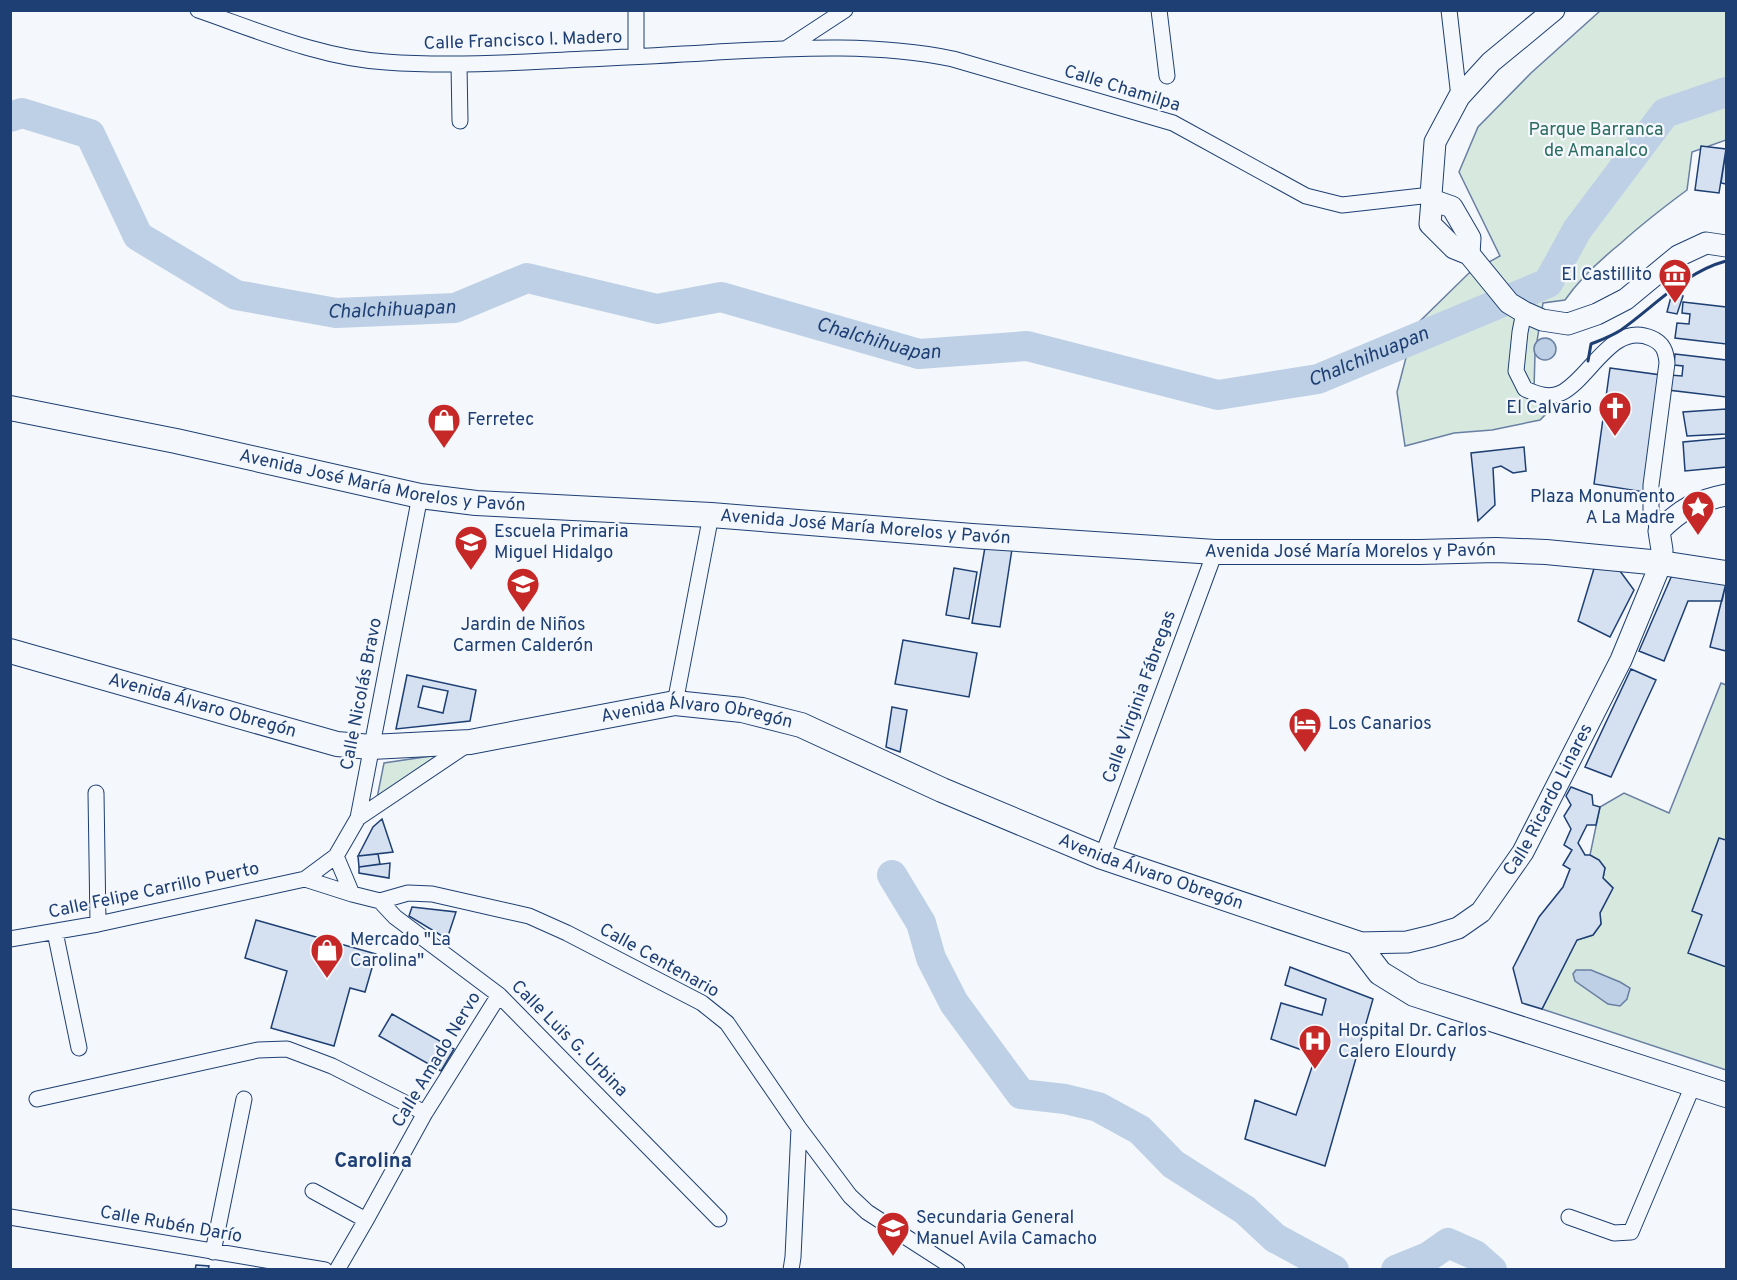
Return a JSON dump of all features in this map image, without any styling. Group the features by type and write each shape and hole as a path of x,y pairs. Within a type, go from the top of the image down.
{"main road":[{"name":"Avenida José María Morelos y Pavón","path":"10,408 176,441 420,496 476,503 711,515 972,536 1215,552 1496,550 1563,553 1661,563 1726,573"},
{"name":"Avenida Álvaro Obregón","path":"10,651 337,744 371,747 470,742 675,703 742,710 801,725 942,790 1102,857 1357,943"},
{"path":"1357,943 1380,973 1413,994 1726,1095"}],"street":[{"name":"Calle Francisco I. Madero","path":"198,10 307,47 342,56 384,62 459,65 787,48 845,10"},
{"path":"636,10 636,57"},
{"path":"1159,10 1167,76"},
{"path":"1449,10 1459,97"},
{"path":"1554,10 1491,62 1459,97 1435,142 1430,224 1454,248 1470,256 1517,308 1542,320 1568,324 1597,314 1626,299 1678,256 1706,243 1726,246"},
{"name":"Calle Chamilpa","path":"787,48 893,50 922,53 964,62 1173,123 1306,196 1342,205 1431,197"},
{"path":"459,65 460,121"},
{"path":"1517,308 1520,332 1516,371 1525,389 1545,397 1560,394 1579,380 1616,341 1633,335 1649,337 1662,344 1667,363 1651,485 1651,510 1659,531 1662,550 1661,563"},
{"path":"1659,531 1674,516 1694,504 1726,495"},
{"name":"Calle Nicolás Bravo","path":"305,879 336,856 358,818 420,496"},
{"path":"675,703 711,515"},
{"name":"Calle Virginia Fábregas","path":"1102,857 1215,552"},
{"name":"Calle Ricardo Linares","path":"1357,943 1407,942 1432,936 1458,928 1481,912 1523,852 1621,660 1661,563"},
{"path":"358,818 470,742"},
{"path":"96,793 98,924"},
{"path":"336,856 352,894"},
{"path":"305,879 380,901"},
{"name":"Calle Felipe Carrillo Puerto","path":"10,939 98,924 305,879"},
{"name":"Calle Centenario","path":"380,901 408,893 432,894 528,916 567,933 702,1003 727,1023 850,1196 867,1212 957,1269"},
{"name":"Calle Luis G. Urbina","path":"380,901 394,917 499,995 719,1219"},
{"path":"55,932 79,1048"},
{"name":"Calle Amado Nervo","path":"337,1269 425,1113 499,995"},
{"path":"37,1099 258,1050 287,1049 332,1066 425,1113"},
{"path":"1569,1217 1614,1233 1631,1232 1694,1083"},
{"path":"213,1252 244,1099"},
{"path":"791,1269 794,1257 800,1128"},
{"path":"313,1191 366,1221"},
{"name":"Calle Rubén Darío","path":"10,1217 325,1269"}],"green space":[{"name":"Parque Barranca de Amanalco","path":"1600,11 1726,11 1726,140 1692,152 1687,190 1598,262 1565,300 1543,303 1535,354 1534,389 1541,395 1549,411 1540,420 1492,430 1454,433 1405,446 1397,392 1414,327 1469,273 1500,256 1459,172 1478,127 1531,73"},
{"path":"1721,683 1726,685 1726,1070 1542,1009 1577,940 1593,935 1601,924 1600,913 1613,888 1603,878 1605,868 1599,860 1590,855 1600,807 1624,793 1669,813"},
{"path":"438,755 377,798 384,763"}],"water":[{"path":"1545,338 1553,341 1556,349 1553,357 1545,360 1537,357 1534,349 1537,341"},
{"path":"1576,970 1591,970 1620,982 1630,988 1627,999 1620,1006 1608,1004 1575,981 1573,974"}],"building":[{"path":"1701,146 1726,149 1719,193 1695,190"},
{"path":"1726,151 1726,184 1721,183"},
{"name":"El Castillito","path":"1672,293 1683,296 1677,314 1667,312"},
{"path":"1683,302 1726,307 1726,344 1675,338 1677,323 1689,324 1690,314 1682,313"},
{"path":"1675,354 1726,360 1726,397 1668,390 1670,375 1682,376 1683,366 1674,365"},
{"path":"1610,368 1661,375 1644,492 1594,484"},
{"path":"1726,409 1726,434 1687,436 1683,412"},
{"path":"1726,438 1726,467 1685,471 1683,442"},
{"path":"1524,447 1526,471 1513,473 1501,466 1493,468 1495,505 1478,521 1471,453"},
{"path":"985,547 1012,549 1000,627 972,623"},
{"path":"1596,562 1617,567 1634,590 1610,637 1578,621"},
{"path":"954,568 977,572 969,619 946,615"},
{"path":"1672,575 1726,583 1722,601 1688,601 1664,661 1639,651"},
{"path":"1726,583 1726,651 1710,647"},
{"path":"903,640 977,653 969,697 895,684"},
{"path":"1631,669 1656,680 1611,777 1585,767"},
{"path":"407,675 476,690 470,721 396,729","holes":["423,686 448,691 443,713 418,707"]},
{"path":"892,707 907,710 900,752 886,747"},
{"path":"1571,787 1592,795 1593,805 1600,807 1596,825 1587,825 1578,843 1585,855 1599,860 1605,868 1603,878 1613,888 1600,913 1601,924 1593,935 1577,940 1542,1009 1522,1003 1513,968 1539,917 1563,887 1570,869 1563,865 1572,850 1564,845 1571,829 1564,816 1571,805 1566,796"},
{"path":"382,819 393,852 358,856 373,827"},
{"path":"1719,838 1726,840 1726,967 1688,953 1702,915 1692,911"},
{"path":"378,854 380,864 359,867 358,856"},
{"path":"390,863 389,878 359,873 359,867"},
{"path":"412,907 456,912 447,939 409,916"},
{"name":"Mercado \"La Carolina\"","path":"256,920 376,954 365,992 350,988 334,1046 271,1028 287,971 245,958"},
{"path":"1290,967 1373,999 1325,1166 1245,1139 1255,1100 1296,1115 1316,1055 1271,1039 1281,1003 1322,1015 1326,999 1285,985"},
{"path":"392,1014 454,1049 441,1071 379,1036"},
{"path":"196,1265 209,1266 208,1270 195,1270"}],"waterway":[{"name":"Chalchihuapan","path":"10,117 22,113 90,134 138,236 236,295 336,313 455,308 527,278 657,309 721,297 919,354 1027,346 1218,395 1318,379 1548,283 1577,230 1665,113 1726,92"},
{"path":"892,875 921,923 931,958 954,1003 1021,1094 1065,1099 1098,1107 1140,1130 1173,1164 1245,1210 1275,1238 1334,1270"},
{"path":"1396,1270 1428,1257 1448,1243 1475,1255 1492,1270"}],"wall":[{"path":"1588,361 1591,344 1621,330 1697,273 1726,261"}],"place":[{"name":"El Castillito","path":"1675,304"},
{"name":"El Calvario","path":"1615,437"},
{"name":"Ferretec","path":"444,449"},
{"name":"Plaza Monumento A La Madre","path":"1698,536"},
{"name":"Escuela Primaria Miguel Hidalgo","path":"471,571"},
{"name":"Jardin de Niños Carmen Calderón","path":"523,613"},
{"name":"Los Canarios","path":"1305,753"},
{"name":"Mercado \"La Carolina\"","path":"327,979"},
{"name":"Hospital Dr. Carlos Calero Elourdy","path":"1315,1070"},
{"name":"Secundaria General Manuel Avila Camacho","path":"893,1257"}],"district":[{"name":"Carolina","path":"373,1162"}]}
